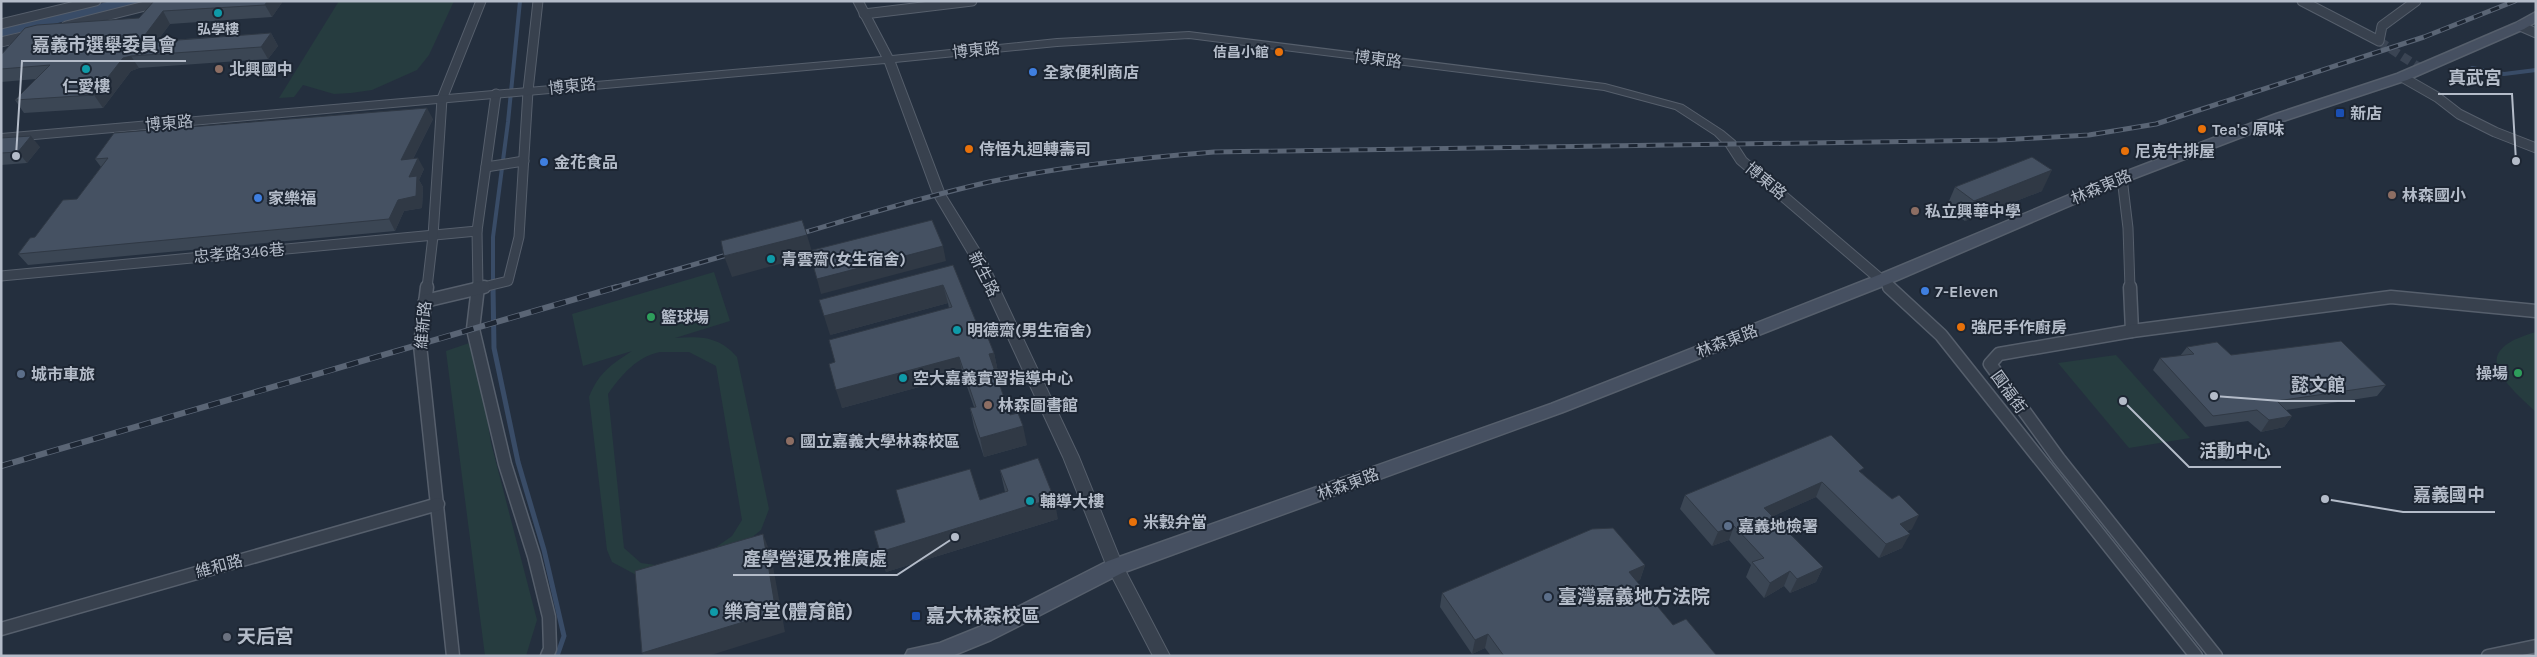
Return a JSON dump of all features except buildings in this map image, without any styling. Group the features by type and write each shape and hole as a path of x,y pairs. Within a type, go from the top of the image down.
{"main road":[{"name":"林森東路","path":"915,656 941,651 984,634 1115,567 1558,408 1882,280 2122,178 2281,118 2402,76 2520,26 2536,16"}],"street":[{"path":"1,24 96,1"},
{"path":"58,28 144,4 165,1"},
{"name":"維新路","path":"454,656 420,345 433,236 442,99 481,1"},
{"path":"425,301 478,286 508,281 519,237 528,91 538,1"},
{"name":"新生路","path":"858,1 889,60 939,194 979,260 1059,430 1115,567 1162,656"},
{"path":"864,14 972,1"},
{"path":"2302,1 2379,41 2382,26 2416,1"},
{"path":"2520,26 2536,33"},
{"path":"1,42 39,33"},
{"name":"博東路","path":"1,138 602,83 889,60 1087,40 1188,35 1605,87 1679,107 1719,133 1731,144 1742,160 1882,280"},
{"path":"2402,76 2437,97 2459,114 2495,132 2536,148"},
{"path":"496,94 477,232 478,286 473,329 505,464 534,556 549,617 550,649 547,656"},
{"path":"486,167 524,161"},
{"path":"2122,178 2128,228 2132,331 2391,297 2536,311"},
{"name":"忠孝路346巷","path":"1,276 477,232"},
{"name":"圓福街","path":"1882,280 1941,335 2196,656"},
{"name":"圓福街","path":"2132,331 1999,354 1990,364 2059,459 2216,656"},
{"name":"維和路","path":"1,630 438,504"},
{"path":"2488,656 2536,646"}],"green space":[{"path":"339,1 454,1 429,55 417,70 372,90 334,94 303,85 294,97 279,98"},
{"path":"714,272 730,321 675,338 693,337 716,341 737,357 769,509 761,530 735,551 642,578 612,562 607,550 589,397 601,375 632,351 583,366 572,314","holes":["660,352 689,352 716,366 742,520 732,536 712,550 670,567 641,563 624,548 608,394 624,373 644,358"]},
{"name":"操場","path":"2536,332 2536,412 2503,378 2498,368 2497,357 2502,348 2515,340"},
{"path":"475,341 491,443 537,620 526,656 485,656 446,351"},
{"path":"2116,355 2190,438 2129,448 2058,363"}],"water":[{"path":"111,1 147,1 1,37 1,28"}],"waterway":[{"path":"493,287 493,237 508,122 520,1"},
{"path":"2472,68 2504,74 2536,70"},
{"path":"493,287 494,348 518,462 544,550 564,636 557,656"}],"tunnel":[{"path":"2379,41 2420,68"}],"railway":[{"path":"792,236 890,207 1017,176 1101,163 1214,152 2000,140 2089,135 2156,124 2424,37 2515,1"},
{"path":"613,288 737,252"},
{"path":"1,466 617,287"}],"place":[{"name":"弘學樓","path":"218,13"},
{"name":"佶昌小館","path":"1279,52"},
{"name":"仁愛樓","path":"86,69"},
{"name":"北興國中","path":"219,69"},
{"name":"全家便利商店","path":"1033,72"},
{"name":"新店","path":"2340,113"},
{"name":"Tea's 原味","path":"2202,129"},
{"name":"侍悟丸迴轉壽司","path":"969,149"},
{"name":"尼克牛排屋","path":"2125,151"},
{"name":"嘉義市選舉委員會","path":"16,156"},
{"name":"真武宮","path":"2516,161"},
{"name":"金花食品","path":"544,162"},
{"name":"林森國小","path":"2392,195"},
{"name":"家樂福","path":"258,198"},
{"name":"私立興華中學","path":"1915,211"},
{"name":"青雲齋(女生宿舍)","path":"771,259"},
{"name":"7-Eleven","path":"1925,291"},
{"name":"籃球場","path":"651,317"},
{"name":"強尼手作廚房","path":"1961,327"},
{"name":"明德齋(男生宿舍)","path":"957,330"},
{"name":"操場","path":"2518,373"},
{"name":"城市車旅","path":"21,374"},
{"name":"空大嘉義實習指導中心","path":"903,378"},
{"name":"懿文館","path":"2214,396"},
{"name":"活動中心","path":"2123,401"},
{"name":"林森圖書館","path":"988,405"},
{"name":"國立嘉義大學林森校區","path":"790,441"},
{"name":"嘉義國中","path":"2325,499"},
{"name":"輔導大樓","path":"1030,501"},
{"name":"米穀弁當","path":"1133,522"},
{"name":"嘉義地檢署","path":"1728,526"},
{"name":"產學營運及推廣處","path":"955,537"},
{"name":"臺灣嘉義地方法院","path":"1548,597"},
{"name":"樂育堂(體育館)","path":"714,612"},
{"name":"嘉大林森校區","path":"916,616"},
{"name":"天后宮","path":"227,637"}]}
